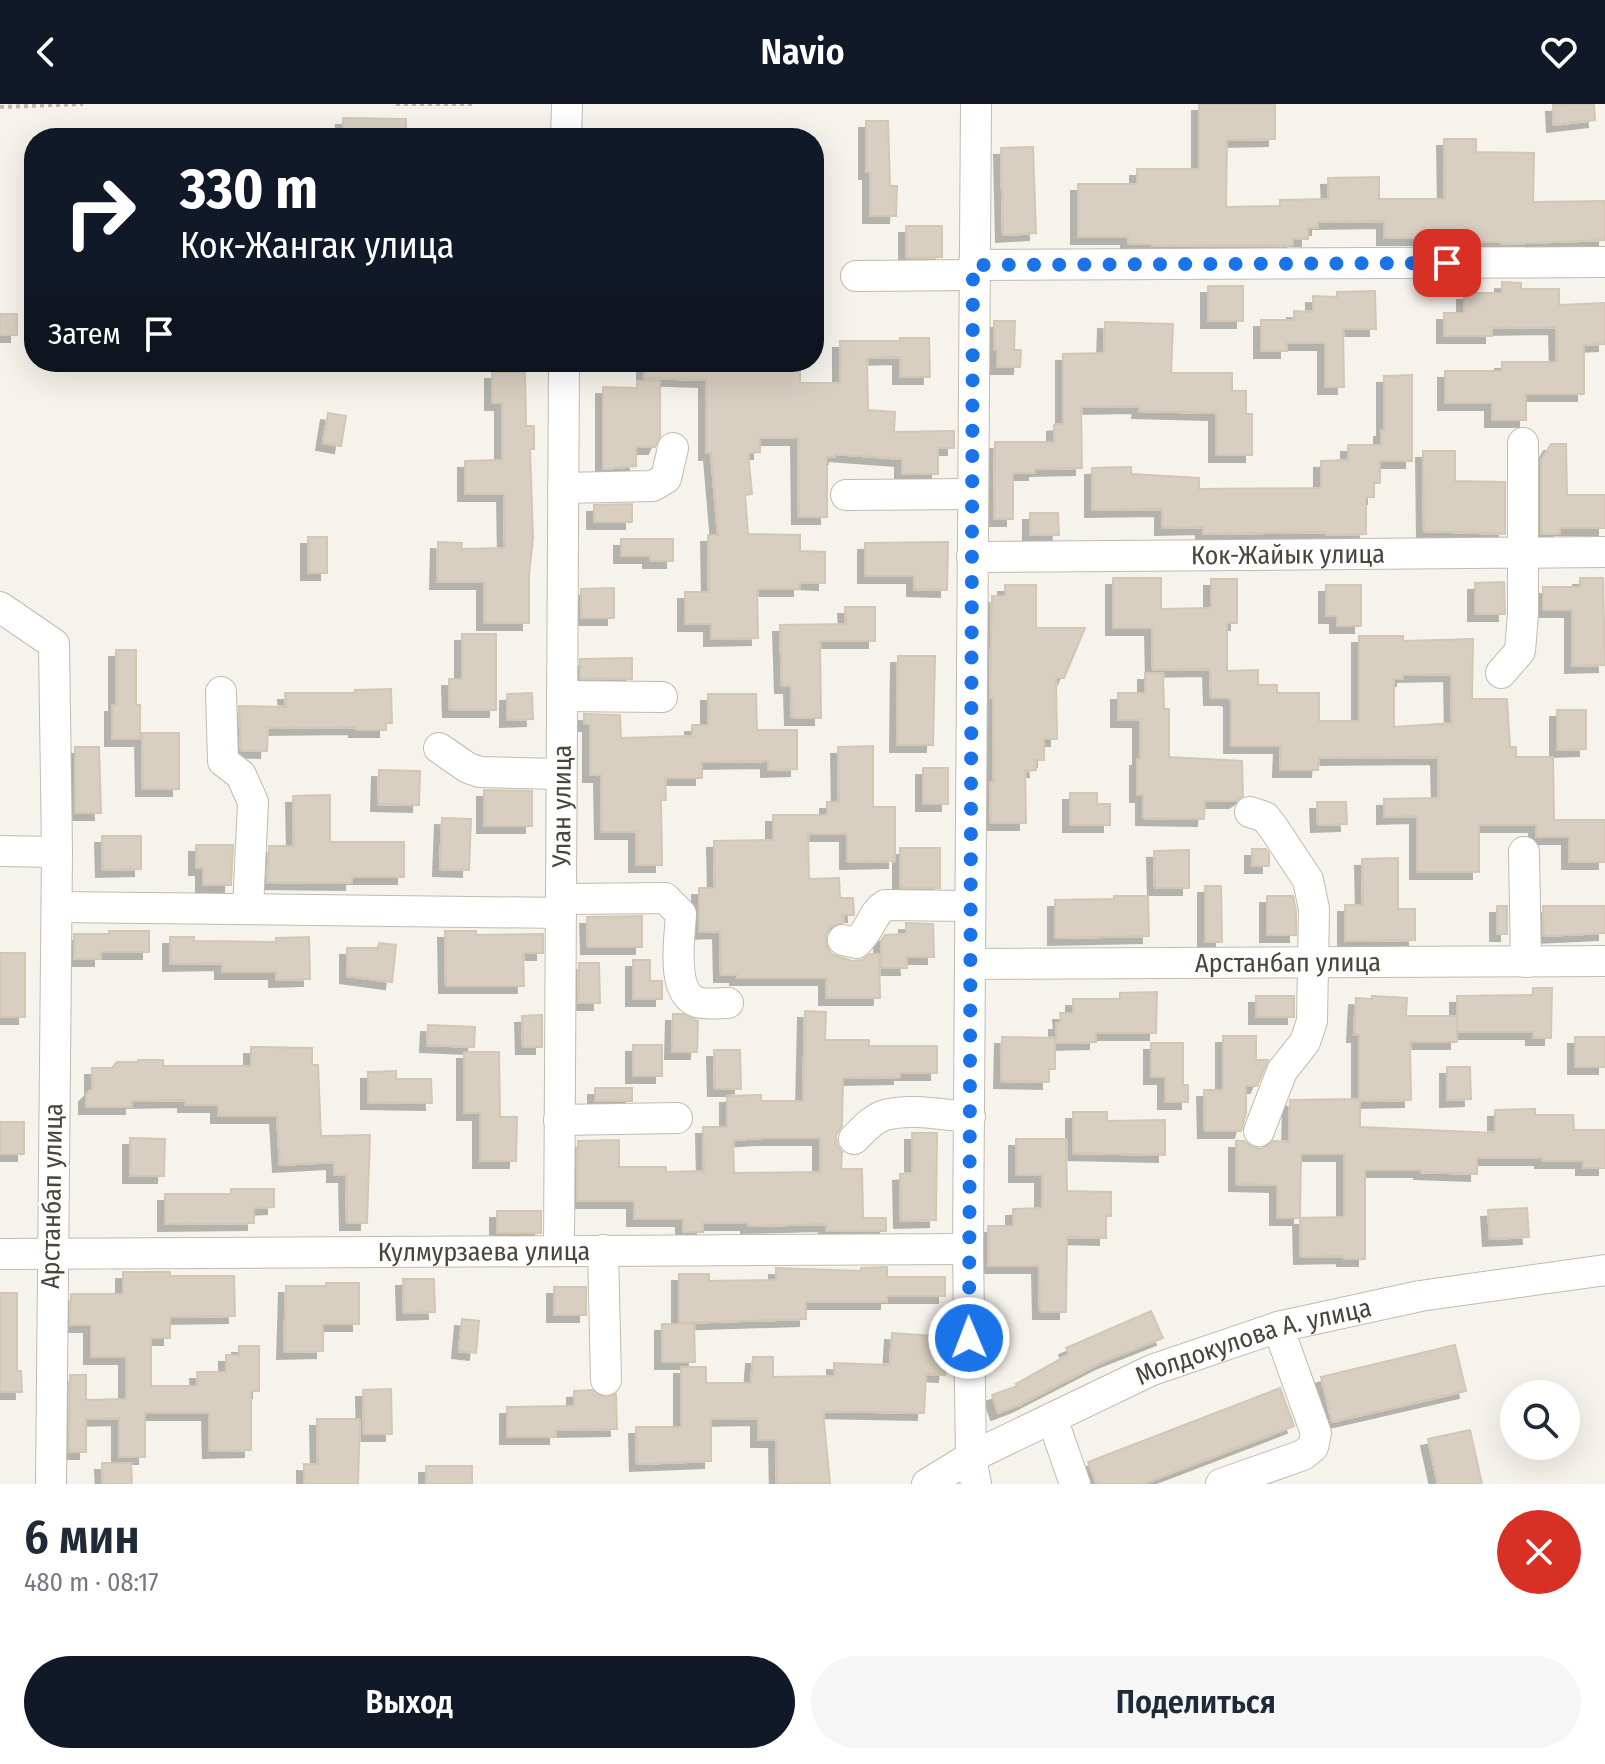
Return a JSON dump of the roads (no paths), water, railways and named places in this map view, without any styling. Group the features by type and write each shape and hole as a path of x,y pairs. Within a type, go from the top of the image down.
{"street":[{"path":"566,128 567,104"},
{"path":"973,1470 968,1249 976,104"},
{"path":"856,276 973,270 1605,262"},
{"name":"Улан улица","path":"559,1250 564,372"},
{"path":"1501,673 1520,651 1523,614 1523,443"},
{"path":"563,488 653,486 666,478 673,448"},
{"path":"846,495 972,494"},
{"name":"Кок-Жайык улица","path":"972,557 1605,552"},
{"name":"Арстанбап улица","path":"0,607 54,644 57,907 51,1484"},
{"path":"221,692 223,761 241,775 253,802 248,909"},
{"path":"562,696 662,697"},
{"path":"439,748 468,768 480,772 561,774"},
{"path":"1250,812 1265,817 1308,880 1314,909 1312,1021 1305,1042 1282,1071 1259,1131"},
{"path":"0,851 57,852"},
{"path":"1524,852 1526,962"},
{"path":"57,907 561,906 665,898 681,914 679,976 683,991 697,1003 728,1003"},
{"path":"843,940 856,943 867,933 877,910 885,905 970,906"},
{"name":"Арстанбап улица","path":"970,964 1605,961"},
{"path":"854,1139 883,1116 904,1113 970,1117"},
{"path":"559,1120 677,1118"},
{"name":"Кулмурзаева улица","path":"0,1254 968,1249"},
{"path":"603,1250 606,1380"},
{"name":"Молдокулова А. улица","path":"927,1484 973,1470 1052,1418 1152,1370 1278,1327 1420,1296 1605,1270"},
{"path":"1221,1484 1303,1455 1313,1447 1316,1433 1278,1327"},
{"path":"1052,1418 1075,1484"}]}
